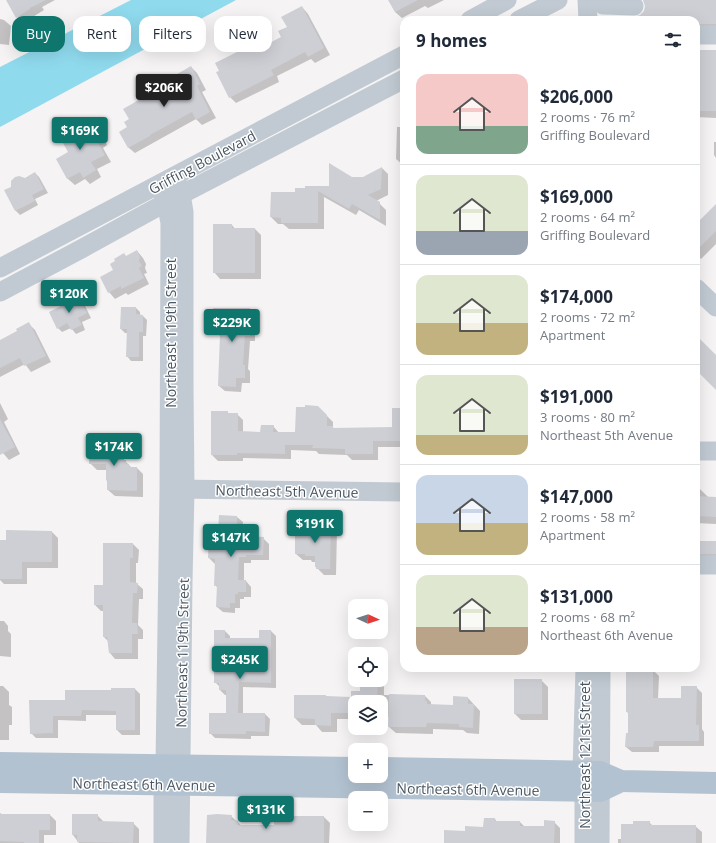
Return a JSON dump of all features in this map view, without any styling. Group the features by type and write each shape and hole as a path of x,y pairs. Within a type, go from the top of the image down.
{"main road":[{"name":"Northeast 6th Avenue","path":"0,763 172,775 716,783"},
{"name":"Northeast 6th Avenue","path":"0,782 348,768"},
{"name":"Northeast 6th Avenue","path":"388,768 592,781"}],"street":[{"path":"477,16 507,0"},
{"path":"527,16 558,0"},
{"path":"591,16 599,6 634,6"},
{"path":"700,35 716,35"},
{"name":"Griffing Boulevard","path":"0,268 400,57"},
{"name":"Griffing Boulevard","path":"0,292 84,248 173,198 400,81"},
{"name":"Northeast 119th Street","path":"163,843 172,775 183,582 177,490 170,223 168,212 173,198 167,180"},
{"path":"700,292 716,307"},
{"path":"700,451 716,451"},
{"name":"Northeast 5th Avenue","path":"177,490 400,492"},
{"path":"700,565 716,565"},
{"name":"Northeast 121st Street","path":"585,672 592,781 600,843"},
{"name":"Northeast 121st Street","path":"584,843 592,781 601,672"},
{"name":"Northeast 119th Street","path":"172,775 180,843"}],"water":[{"path":"131,0 236,0 206,16 139,16 139,52 0,127 0,67 29,52 65,52 65,34 73,30 73,52 131,52 131,16 100,16"}],"building":[{"path":"6,0 46,0 30,8 19,16 15,16"},
{"path":"388,0 418,0 395,12"},
{"path":"643,0 716,0 716,24 700,24 700,16 637,16 644,11 645,6"},
{"path":"302,6 324,48 308,57 305,52 271,70 274,75 229,98 216,72 219,71 215,63 237,52 272,52 272,42 281,37 278,31 287,27 281,17"},
{"path":"700,50 716,50 716,111 700,111"},
{"path":"191,66 200,84 197,86 210,112 196,120 192,112 128,148 119,132 127,127 124,122 129,119 123,109 174,80 172,77"},
{"path":"71,124 76,132 86,126 87,128 94,125 102,138 97,141 105,155 91,162 96,170 83,178 80,172 67,179 56,159 68,152 57,132"},
{"path":"329,163 352,177 363,177 382,167 381,189 368,195 380,202 380,220 352,204 349,209 318,191 318,223 281,223 281,218 270,217 271,192 295,192 295,188 305,188 305,186 329,186"},
{"path":"35,172 44,189 32,195 35,201 15,211 4,190 11,187 11,181 15,177 19,176 25,178"},
{"path":"716,204 716,231 700,247 700,220"},
{"path":"213,224 232,224 232,228 255,228 255,273 213,273"},
{"path":"137,250 140,257 139,261 142,266 139,268 144,278 121,289 121,286 108,293 100,277 113,270 110,264 115,261 114,259 124,253 126,256"},
{"path":"79,297 87,313 78,318 82,325 71,330 67,323 57,329 49,312"},
{"path":"121,307 136,307 136,314 143,315 143,332 139,332 139,357 126,357 127,329 120,329"},
{"path":"213,308 250,308 250,336 245,336 243,365 245,365 245,378 236,378 236,387 218,386 220,335 218,335 218,325 213,325"},
{"path":"29,322 46,356 24,366 20,358 0,368 0,340 17,331 16,329"},
{"path":"700,339 716,355 716,390 700,374"},
{"path":"305,405 318,406 327,415 327,426 333,426 333,428 392,427 392,408 400,408 400,441 373,441 373,454 345,454 345,449 312,448 313,445 285,445 285,454 237,453 237,455 211,455 211,411 228,411 228,413 238,413 238,431 260,432 261,425 274,425 273,432 295,432 296,407 305,407"},
{"path":"0,419 15,447 0,455"},
{"path":"90,442 118,444 118,460 126,460 126,464 129,464 129,467 137,467 137,491 107,490 106,464 89,464"},
{"path":"700,496 716,497 716,517 700,516"},
{"path":"219,515 237,516 237,533 247,533 247,536 264,537 263,555 246,555 246,557 239,557 238,580 246,580 246,592 238,592 238,594 235,594 235,603 230,603 230,608 216,607 217,585 214,586 215,559 208,558 209,535 218,535"},
{"path":"315,522 331,522 330,569 316,569 315,556 295,554 295,528 315,528"},
{"path":"6,530 52,531 52,562 22,562 22,579 0,579 0,540 6,540"},
{"path":"700,541 716,541 716,554 700,554"},
{"path":"103,543 133,543 133,558 130,558 130,582 138,583 137,593 133,593 132,623 137,623 138,634 132,634 132,653 109,653 107,637 103,637 103,605 94,605 94,585 103,585"},
{"path":"214,630 225,630 225,638 259,638 259,630 271,630 271,683 239,682 238,713 265,713 265,732 246,731 246,734 209,734 209,713 226,713 226,690 219,690 219,683 214,683 214,672 220,672 220,650 214,650"},
{"path":"626,672 653,672 653,698 681,698 681,686 697,686 696,725 699,725 699,741 654,741 653,747 625,747 626,733 628,733 628,712 626,712"},
{"path":"514,679 542,679 542,714 514,714"},
{"path":"360,687 378,687 377,695 351,695 351,691 360,691"},
{"path":"111,688 135,688 135,730 116,730 116,711 82,710 81,716 53,716 53,733 30,734 29,700 65,700 65,690 111,690"},
{"path":"389,694 425,695 427,704 453,705 453,696 468,697 468,704 474,704 473,728 459,727 459,724 427,723 426,727 388,727"},
{"path":"294,695 348,697 348,713 331,713 331,726 315,725 315,719 294,718"},
{"path":"0,814 50,814 50,830 39,830 39,843 0,841"},
{"path":"72,814 98,814 98,821 134,822 133,843 77,842 77,835 72,835"},
{"path":"274,814 290,814 290,816 324,816 324,843 206,843 207,815 232,815 231,820 238,821 238,825 274,825"},
{"path":"484,818 495,818 495,821 520,821 520,826 544,826 544,820 555,821 554,843 444,843 444,830 465,831 465,826 483,827"},
{"path":"633,821 650,821 650,825 696,825 696,843 621,843 621,824 633,824"}]}
